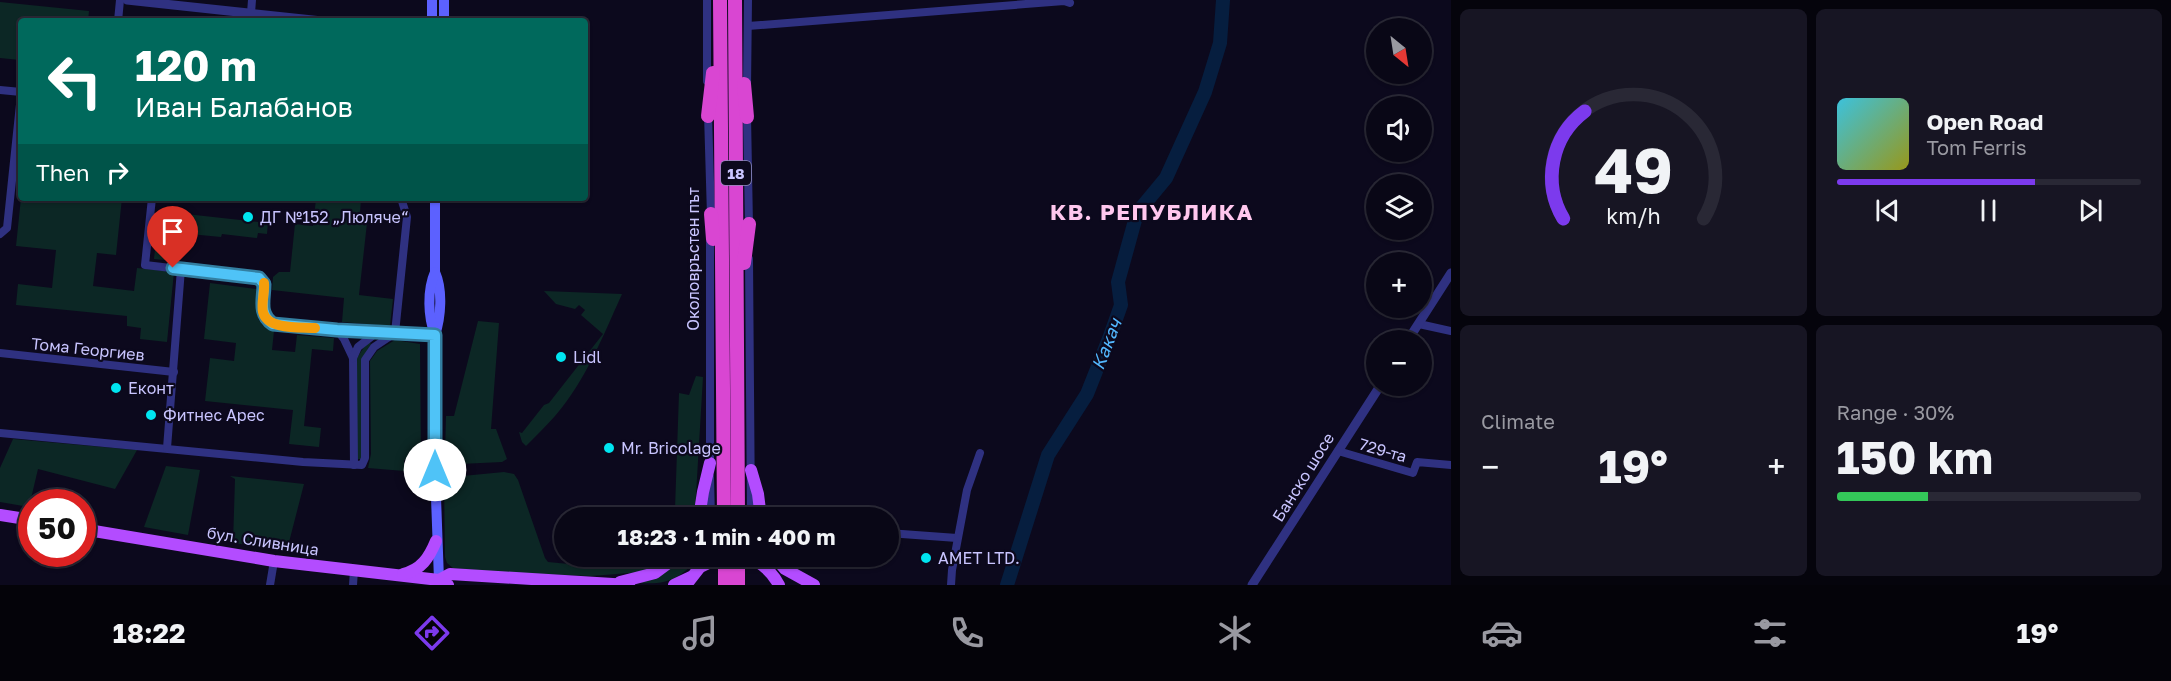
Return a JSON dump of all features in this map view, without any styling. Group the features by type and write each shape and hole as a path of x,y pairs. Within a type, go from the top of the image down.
{"highway":[{"path":"708,116 720,7"},
{"name":"Околовръстен път","path":"720,7 724,507"},
{"path":"735,7 747,117"},
{"name":"18","path":"735,7 738,507"},
{"path":"711,214 722,312"},
{"path":"738,331 748,224"},
{"path":"717,567 725,585"},
{"path":"738,585 749,567"}],"main road":[{"path":"432,0 432,18"},
{"path":"444,0 444,18"},
{"path":"435,201 435,272 431,282 430,324 435,335 436,541 443,583"},
{"path":"701,507 710,463"},
{"path":"751,470 760,507"},
{"path":"0,515 18,518"},
{"name":"бул. Сливница","path":"96,531 273,561 443,583 450,574 628,585"},
{"path":"397,576 410,573 423,564 436,541"},
{"path":"610,584 641,578 663,567"},
{"path":"674,585 688,581 705,567"},
{"path":"760,567 779,585"},
{"path":"761,567 785,585"},
{"path":"783,567 814,585"},
{"name":"бул. Сливница","path":"499,578 523,585"}],"street":[{"path":"118,18 120,0"},
{"path":"127,0 295,18"},
{"path":"251,13 252,0"},
{"name":"Околовръстен път","path":"707,0 711,214 711,507"},
{"path":"748,0 750,507"},
{"path":"748,26 1064,1 1070,3"},
{"path":"0,90 18,93"},
{"path":"0,234 7,228 18,122"},
{"path":"152,201 145,265 259,278 264,284 263,312 268,321 278,325 435,335"},
{"path":"395,333 407,217 402,201"},
{"path":"167,448 181,269"},
{"path":"1415,330 1451,273"},
{"path":"1419,324 1451,331"},
{"path":"337,330 344,339 352,358 358,465"},
{"path":"352,358 362,342 377,332"},
{"path":"0,433 358,465 365,459 365,360 374,347 395,333"},
{"name":"Тома Георгиев","path":"0,353 174,372"},
{"name":"Банско шосе","path":"1252,585 1374,396"},
{"name":"729-та","path":"1338,451 1413,472 1417,462 1451,465"},
{"path":"951,585 957,538 968,490 980,453"},
{"path":"899,534 957,538"},
{"path":"270,585 273,561"},
{"path":"353,585 354,570"}],"green space":[{"path":"0,2 89,11 88,18 18,18 18,60 0,58"},
{"path":"21,201 122,201 116,255 97,253 93,286 134,291 137,268 174,272 167,342 140,339 141,328 127,326 127,316 16,305 18,284 52,288 56,250 16,246"},
{"path":"316,201 361,201 360,213 368,214 359,295 393,299 390,326 342,322 344,298 272,290 273,277 279,272 290,272 295,224 313,226"},
{"path":"159,211 268,223 267,234 258,233 257,238 169,232 165,260 154,259"},
{"path":"210,283 256,289 257,314 261,324 274,331 272,350 295,352 297,335 334,338 333,351 312,349 304,426 321,428 319,447 289,444 293,410 205,401 210,358 234,361 236,343 204,339"},
{"path":"544,291 622,294 593,357 576,388 555,416 526,446 519,432 522,433 544,405 549,403 603,334 581,315 585,310 579,305 575,309 556,304"},
{"path":"478,321 499,323 491,429 496,429 507,459 502,462 450,463 445,454 446,416 454,416"},
{"path":"395,340 420,344 421,460 404,460 404,471 368,468 371,454 370,361 377,351"},
{"path":"368,341 371,344 362,359 362,459 357,459 357,358"},
{"path":"696,376 703,377 695,507 675,507 679,393 689,395"},
{"path":"13,439 137,450 115,489 38,469 33,489 18,489 18,505 0,502 0,468"},
{"path":"166,466 200,470 188,535 144,527"},
{"path":"504,472 514,474 545,558 548,562 554,563 554,567 653,567 642,572 591,576 453,568 447,563 445,557 444,482 452,477"},
{"path":"230,476 304,484 287,550 233,543 235,479"},
{"path":"666,567 690,567 667,581 640,583"}],"waterway":[{"name":"Какач","path":"1007,585 1048,455 1087,394 1121,305 1118,282 1137,213 1166,178 1205,92 1220,43 1223,0"}],"slow traffic":[{"path":"264,283 262,306 268,321 278,325 315,328"}],"place":[{"name":"ДГ №152 „Люляче“","path":"248,217"},
{"name":"Lidl","path":"561,357"},
{"name":"Еконт","path":"116,388"},
{"name":"Фитнес Арес","path":"151,415"},
{"name":"Mr. Bricolage","path":"609,448"},
{"name":"AMET LTD.","path":"926,558"}],"district":[{"name":"КВ. РЕПУБЛИКА","path":"1152,211"}],"route":[{"path":"173,268 259,278 264,284 263,312 268,321 273,324 435,335 435,470"}]}
